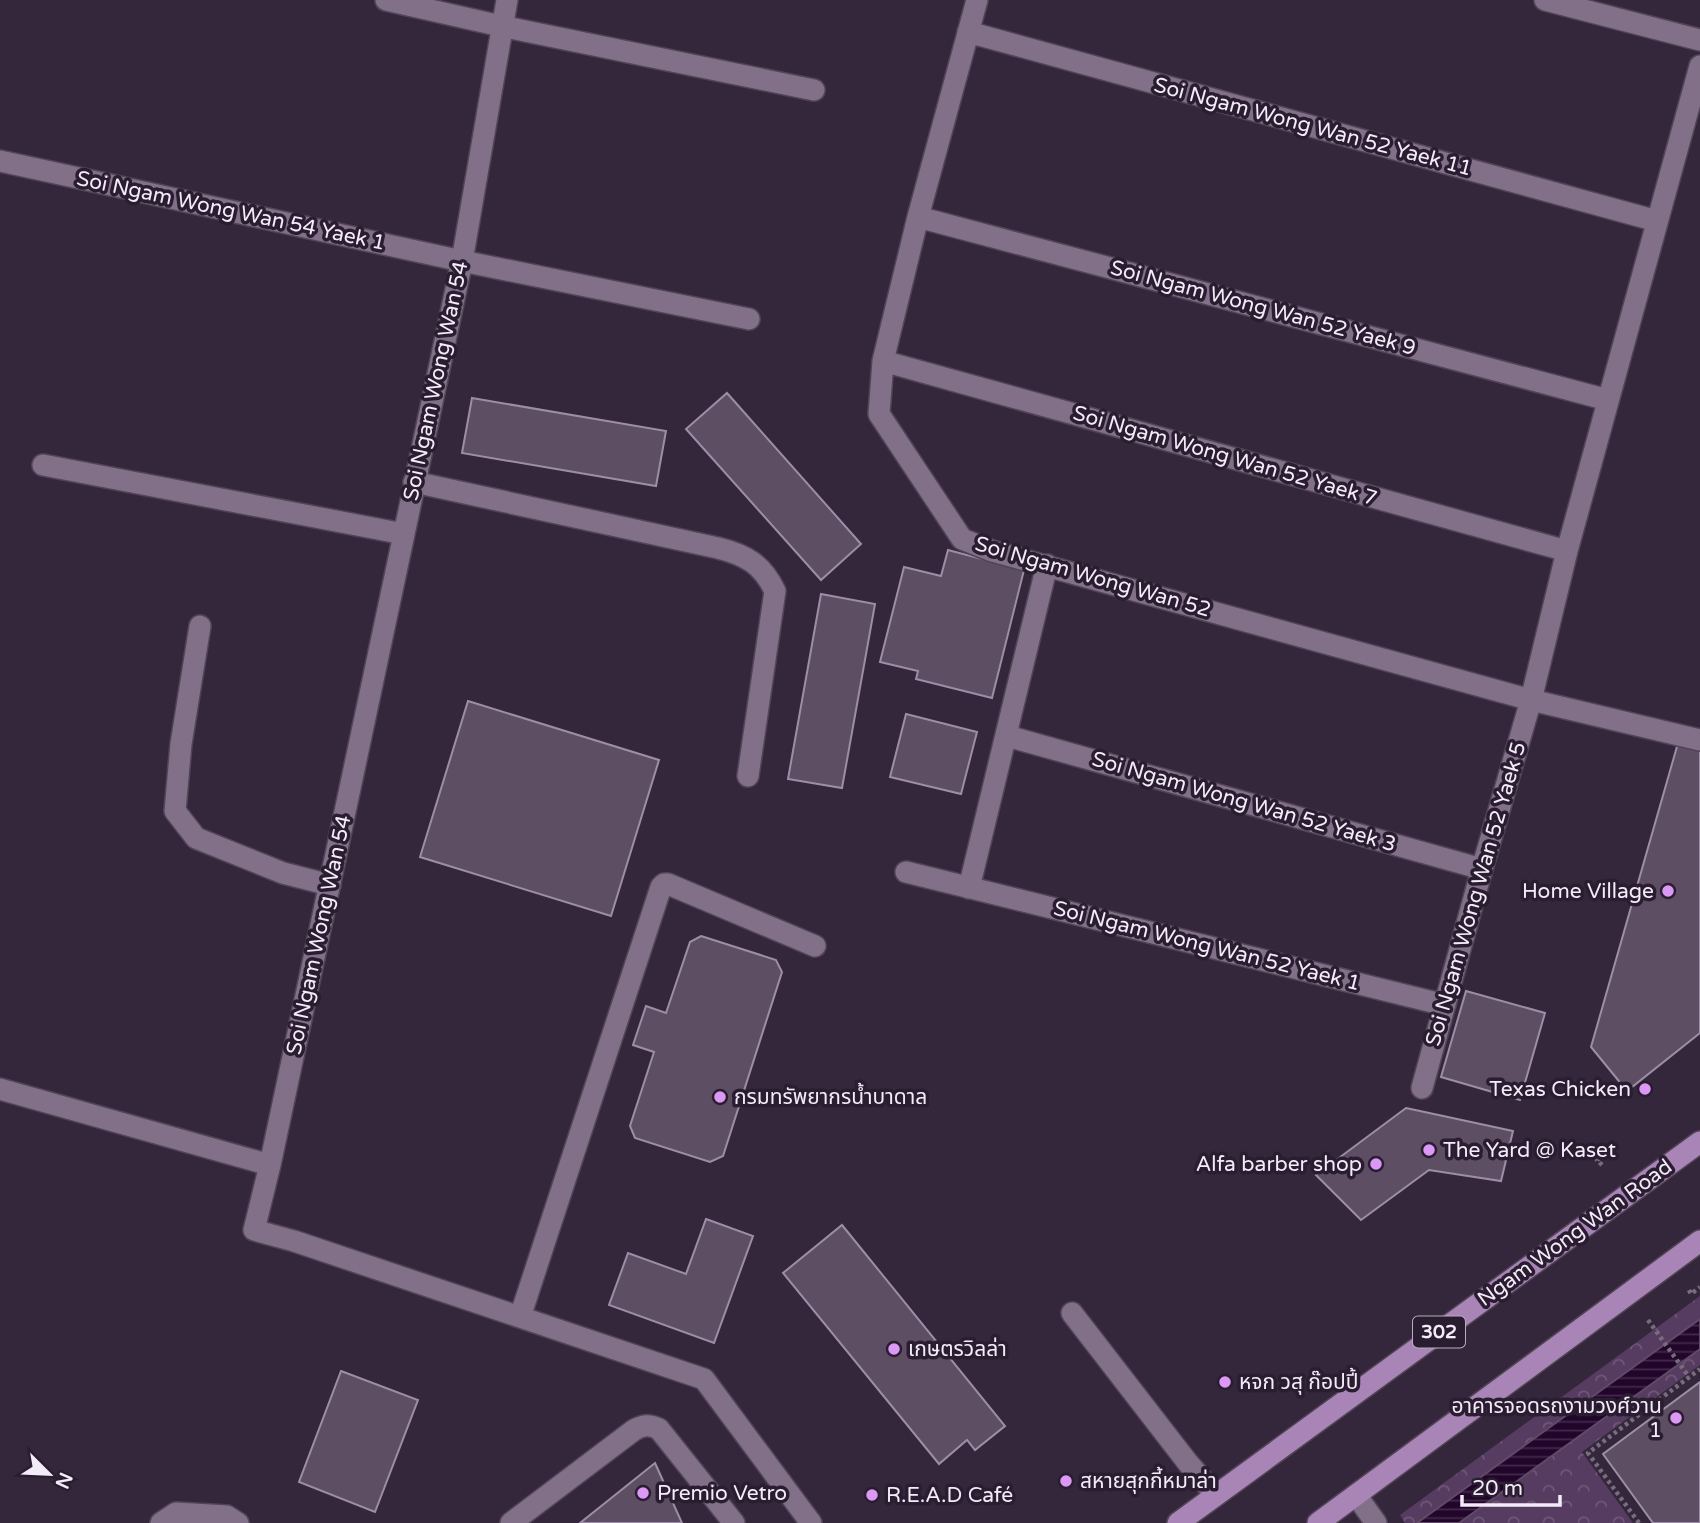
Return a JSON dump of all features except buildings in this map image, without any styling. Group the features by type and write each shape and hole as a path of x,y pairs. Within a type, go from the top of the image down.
{"main road":[{"name":"Ngam Wong Wan Road","path":"1178,1523 1700,1142"},
{"path":"1318,1523 1700,1241"}],"street":[{"path":"386,0 814,90"},
{"name":"Soi Ngam Wong Wan 54","path":"507,0 461,261 330,885 254,1230 294,1241 704,1379 811,1523"},
{"name":"Soi Ngam Wong Wan 52","path":"977,0 918,216 883,361 879,414 962,539 992,551 1531,700 1700,740"},
{"path":"1545,0 1700,40"},
{"name":"Soi Ngam Wong Wan 52 Yaek 11","path":"968,32 1657,221"},
{"name":"Soi Ngam Wong Wan 52 Yaek 5","path":"1422,1088 1531,700 1567,551 1700,66"},
{"name":"Soi Ngam Wong Wan 54 Yaek 1","path":"0,161 461,261 749,319"},
{"name":"Soi Ngam Wong Wan 52 Yaek 9","path":"918,216 1608,400"},
{"name":"Soi Ngam Wong Wan 52 Yaek 7","path":"883,361 1567,551"},
{"path":"43,466 404,534"},
{"path":"414,482 736,552 758,566 775,591 748,776"},
{"path":"969,888 1047,565"},
{"path":"200,626 181,744 175,811 196,838 283,873 330,885"},
{"name":"Soi Ngam Wong Wan 52 Yaek 3","path":"1007,736 1482,869"},
{"name":"Soi Ngam Wong Wan 52 Yaek 1","path":"906,872 1445,1005"},
{"path":"520,1317 661,887 668,884 815,946"},
{"path":"0,1089 270,1165"},
{"path":"1072,1313 1188,1463 1216,1495"},
{"path":"511,1523 634,1430 650,1425 659,1429 734,1523"},
{"path":"1356,1495 1376,1523"},
{"path":"162,1523 176,1513 227,1516 238,1523"}],"path":[{"path":"1602,1165 1597,1160 1618,1145"},
{"path":"1689,1290 1691,1294 1700,1287"},
{"path":"1648,1320 1689,1377"},
{"path":"1639,1523 1588,1452 1700,1369"}],"green space":[{"path":"1700,1296 1700,1365 1582,1452 1633,1523 1405,1523 1400,1515"}],"shaded area":[{"path":"1700,1319 1700,1349 1459,1523 1417,1523"}],"place":[{"name":"Home Village","path":"1668,891"},
{"name":"Texas Chicken","path":"1645,1089"},
{"name":"กรมทรัพยากรน้ำบาดาล","path":"720,1097"},
{"name":"The Yard @ Kaset","path":"1429,1150"},
{"name":"Alfa barber shop","path":"1376,1164"},
{"name":"เกษตรวิลล่า","path":"894,1349"},
{"name":"หจก วสุ ก๊อปปี้","path":"1225,1382"},
{"name":"อาคารจอดรถงามวงศ์วาน 1","path":"1676,1418"},
{"name":"สหายสุกกี้หมาล่า","path":"1066,1481"},
{"name":"Premio Vetro","path":"643,1493"},
{"name":"R.E.A.D Café","path":"872,1495"}]}
